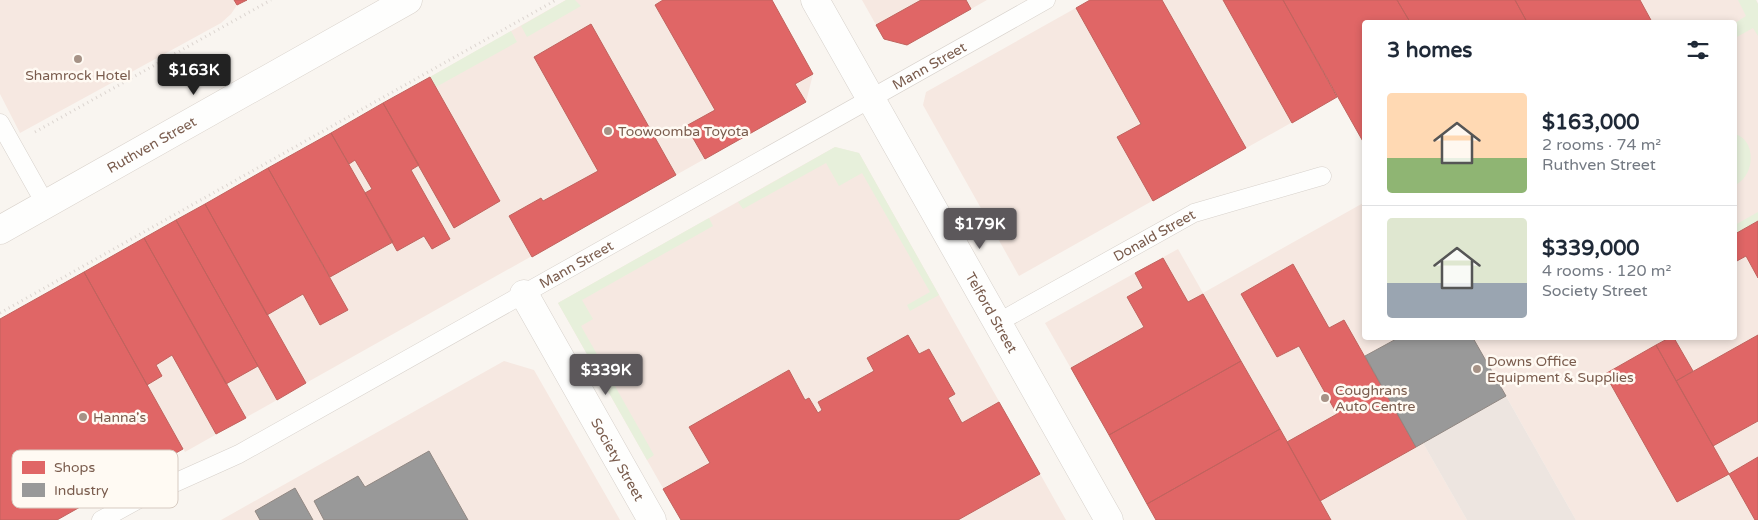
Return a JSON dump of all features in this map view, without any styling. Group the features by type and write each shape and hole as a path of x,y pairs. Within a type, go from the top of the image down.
{"street":[{"name":"Ruthven Street","path":"0,230 408,0"},
{"name":"Telford Street","path":"815,0 1109,520"},
{"name":"Society Street","path":"524,294 652,520"}],"lane":[{"name":"Mann Street","path":"178,481 239,454 1046,0"},
{"path":"0,123 46,204"},
{"name":"Donald Street","path":"998,323 1194,212 1322,176"},
{"name":"Mann Street","path":"101,520 123,508"}],"path":[{"path":"13,145 271,0"},
{"path":"0,312 556,0"}],"shaded area":[{"name":"Shamrock Hotel","path":"0,0 247,0 237,5 221,23 20,133 0,94"},
{"path":"566,0 772,0 813,74 806,102 306,383 205,204"},
{"path":"862,0 987,0 907,45 884,39"},
{"path":"1090,0 1283,0 1337,97 1019,276 923,105 926,92"},
{"path":"1397,0 1756,0 1758,4 1758,520 1576,520 1506,396 1423,443 1467,520 1156,520 1241,361 1109,435 1045,323 1178,249 1203,293 1362,204 1362,340 1737,340 1737,20 1409,20"},
{"path":"835,147 859,153 1066,520 681,520 558,303"},
{"path":"176,220 277,400 185,452 84,272"},
{"path":"504,361 534,370 620,520 221,520"},
{"path":"1506,396 1576,520 1467,520 1423,443"}],"green space":[{"path":"566,0 575,0 581,6 527,37 521,26"},
{"path":"1738,0 1756,0 1758,4 1758,36 1753,28 1737,37 1737,22 1746,16"},
{"path":"511,31 517,42 436,87 430,77"},
{"path":"1737,135 1746,141 1749,146 1751,159 1748,172 1737,184"},
{"path":"835,147 859,153 939,295 910,311 907,305 930,292 862,173 839,186 826,163 743,209 738,202"},
{"path":"1758,212 1758,221 1737,233 1737,224"},
{"path":"709,218 713,226 582,300 593,319 581,326 654,455 647,460 558,303"}],"building: Shops":[{"path":"234,0 247,0 237,5"},
{"path":"663,0 772,0 813,74 795,84 806,102 705,159 686,126 715,110 655,5"},
{"path":"921,0 966,0 971,9 907,45 884,39 876,25"},
{"path":"1090,0 1162,0 1246,148 1153,201 1117,137 1141,124 1076,8"},
{"path":"1223,0 1283,0 1337,97 1292,123"},
{"path":"1283,0 1397,0 1409,20 1362,20 1362,140"},
{"path":"1397,0 1515,0 1526,20 1409,20"},
{"path":"1515,0 1640,0 1651,20 1526,20"},
{"path":"591,24 676,175 532,257 509,216 541,198 543,201 598,171 534,57"},
{"path":"430,77 500,201 454,228 383,103"},
{"path":"383,103 419,165 411,170 450,239 432,249 424,236 397,251 365,193 372,189 355,160 349,164 331,133"},
{"path":"331,133 393,242 330,277 268,168"},
{"path":"268,168 348,310 320,325 303,294 267,315 205,204"},
{"path":"205,204 306,383 277,400 176,220"},
{"path":"176,220 258,366 226,384 144,238"},
{"path":"1758,221 1758,278 1746,256 1737,261 1737,233"},
{"path":"144,238 246,418 216,434 172,355 156,365 162,376 147,385 84,272"},
{"path":"1163,258 1188,302 1203,294 1241,361 1109,435 1071,368 1144,327 1127,297 1143,288 1135,273"},
{"path":"1293,264 1329,328 1344,320 1416,447 1320,501 1287,442 1337,414 1299,346 1277,357 1241,294"},
{"name":"Hanna's","path":"84,272 183,449 178,452 178,450 12,450 12,508 78,508 57,520 0,520 0,319"},
{"path":"908,335 919,354 929,349 955,394 948,398 962,423 999,402 1040,474 958,520 681,520 663,489 710,463 689,427 789,370 805,400 809,398 818,413 822,410 818,402 874,371 867,358"},
{"path":"1758,335 1758,421 1713,446 1676,381"},
{"path":"1665,340 1675,340 1693,371 1676,381 1656,345"},
{"path":"1656,345 1729,474 1677,502 1605,374"},
{"path":"1241,361 1280,429 1147,504 1109,435"},
{"path":"1280,429 1331,520 1156,520 1147,504"},
{"path":"1758,457 1758,520 1755,520 1729,474"}],"building: Industry":[{"path":"1394,340 1474,340 1506,396 1416,447 1365,356"},
{"path":"429,451 468,520 324,520 314,501 358,476 365,487"},
{"path":"295,488 313,520 260,520 255,511"}],"place":[{"name":"Shamrock Hotel","path":"78,59"},
{"name":"Toowoomba Toyota","path":"608,131"},
{"name":"Downs Office Equipment & Supplies","path":"1477,369"},
{"name":"Coughrans Auto Centre","path":"1325,398"},
{"name":"Hanna's","path":"83,417"}]}
